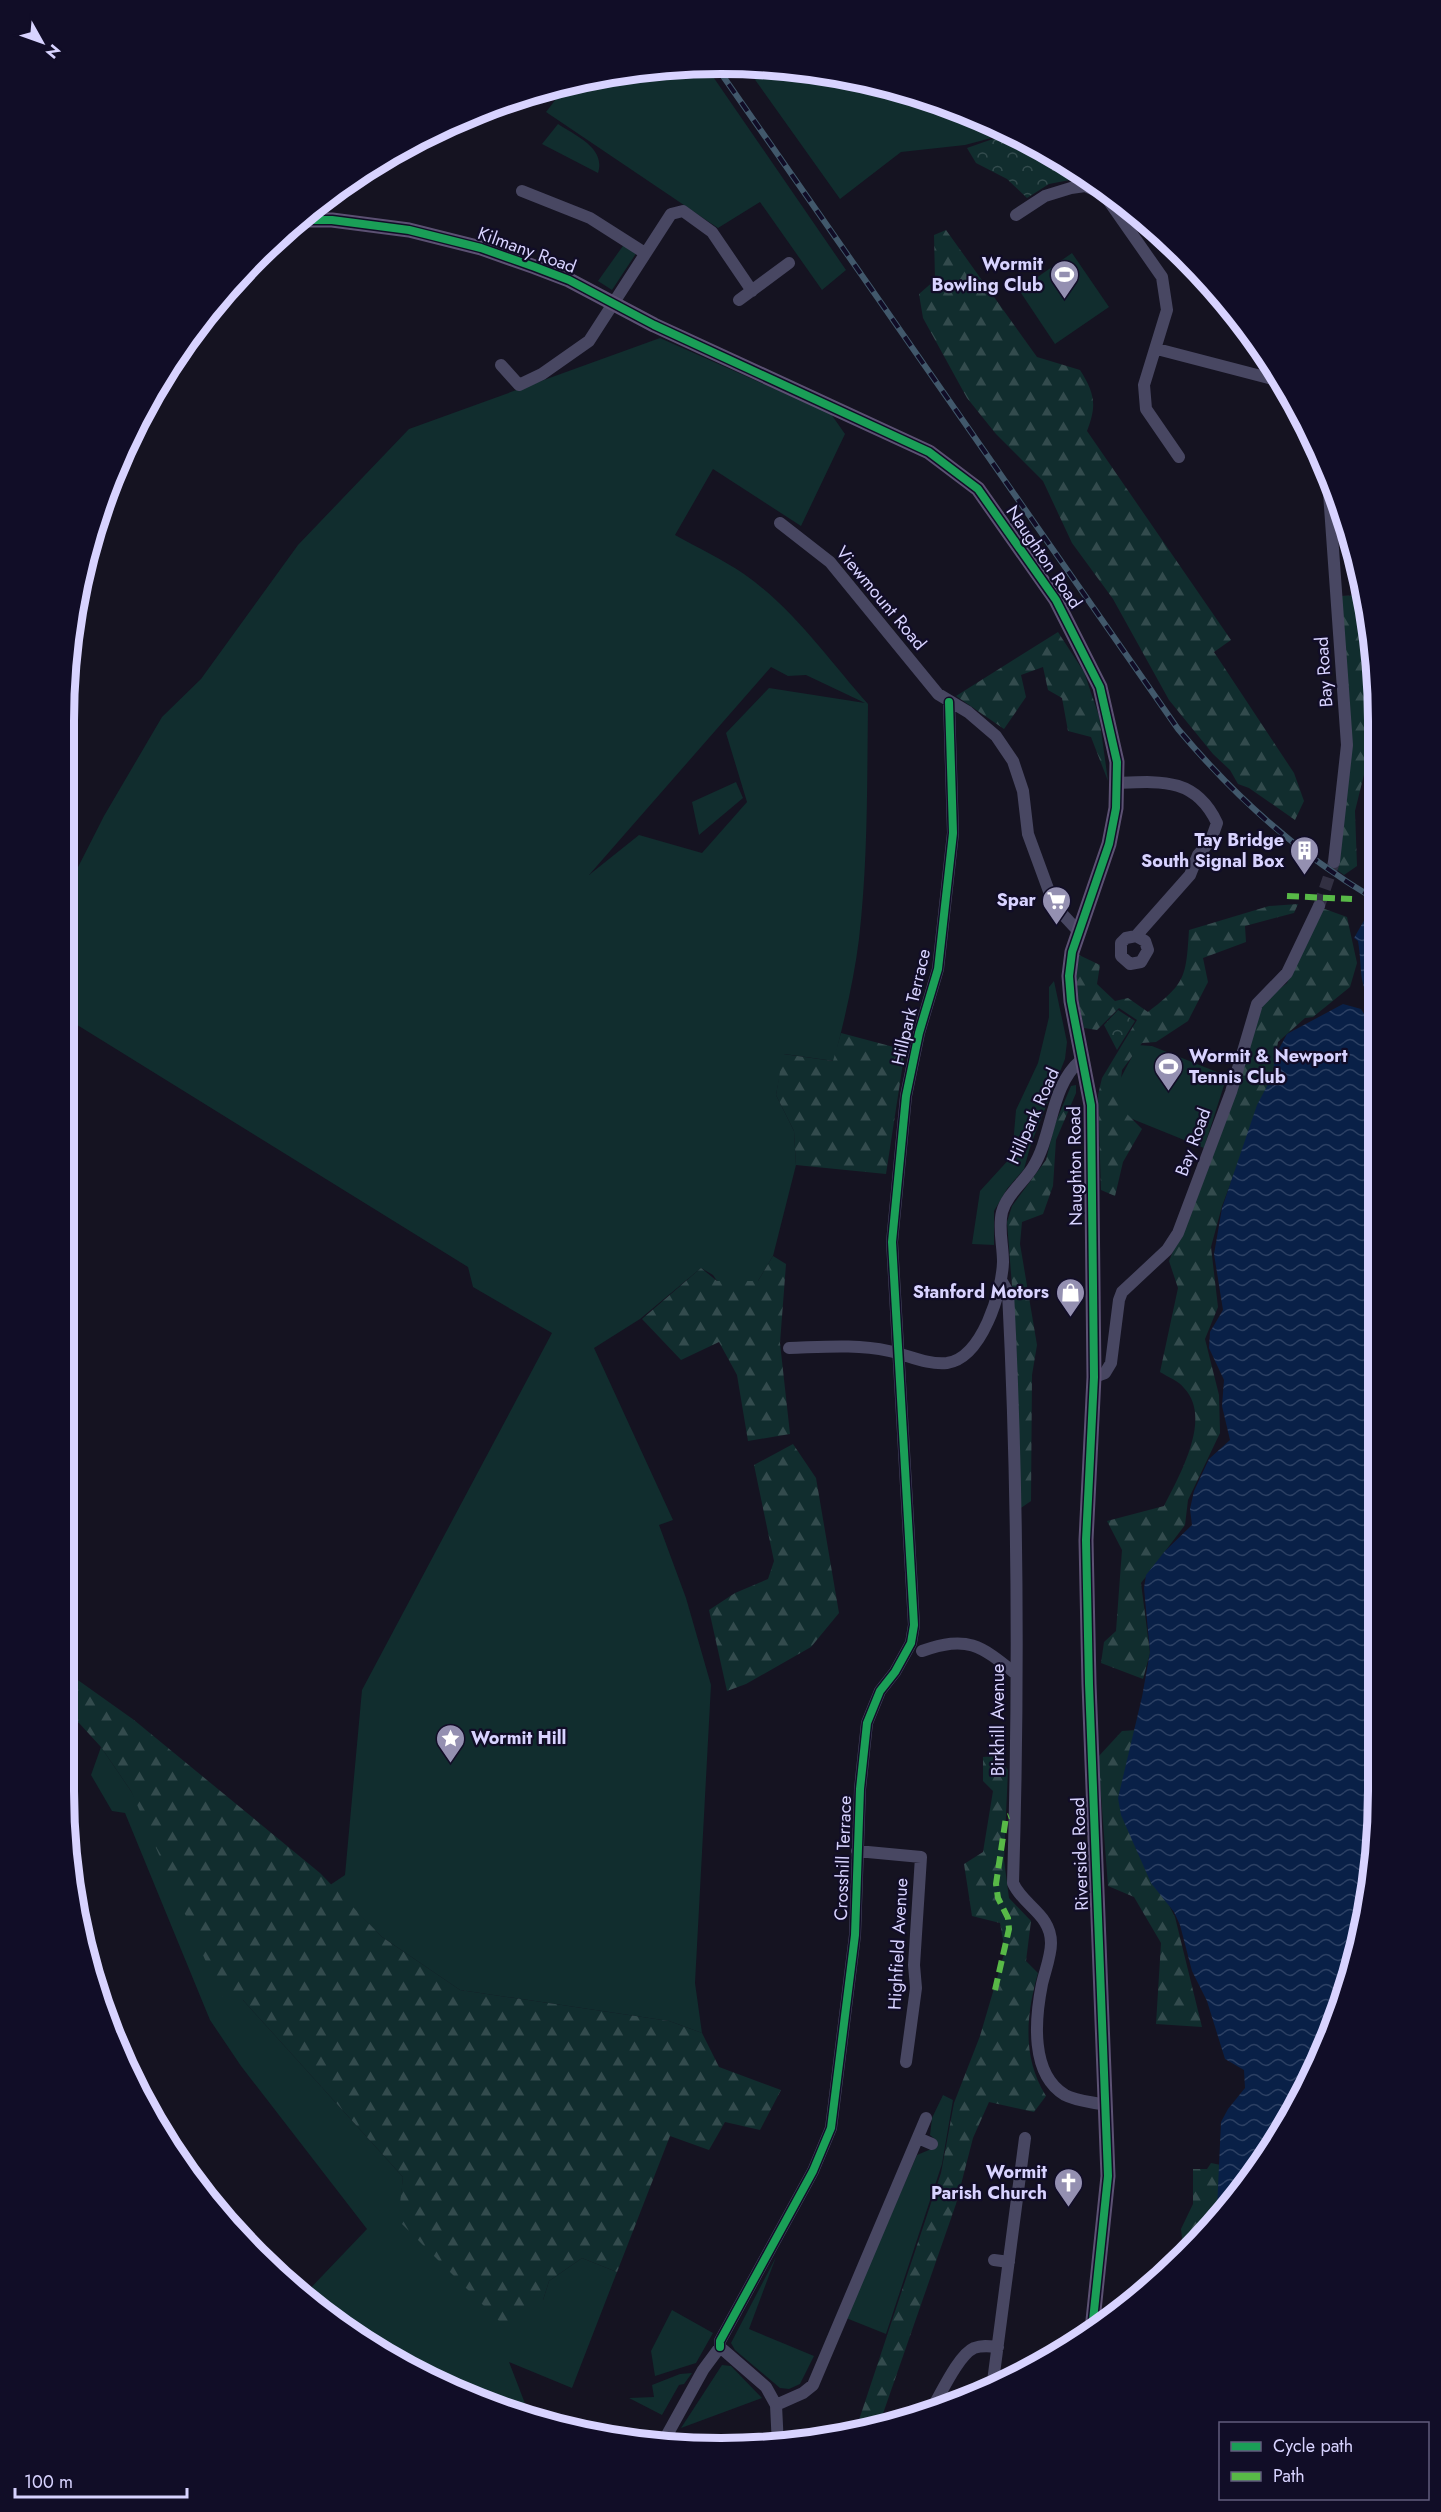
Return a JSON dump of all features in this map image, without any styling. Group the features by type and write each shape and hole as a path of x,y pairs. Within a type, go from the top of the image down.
{"main road":[{"name":"Kilmany Road","path":"311,220 332,220 409,230 481,248 569,280 607,300"},
{"name":"Naughton Road","path":"607,300 918,445 946,462 978,489 1056,600 1089,662 1108,713 1117,762 1118,783 1109,844 1079,932 1069,976 1090,1105 1094,1377"},
{"name":"Riverside Road","path":"1093,2320 1108,2176 1086,1552 1094,1377"}],"street":[{"path":"1016,214 1044,196 1084,186"},
{"path":"522,191 590,218 645,253"},
{"path":"1112,206 1162,277 1167,310 1157,349 1144,385 1146,410 1179,457"},
{"path":"501,365 519,385 542,374 589,341 607,300 645,253 672,214 683,211 712,231 752,291"},
{"path":"739,300 789,263"},
{"path":"1157,349 1269,378"},
{"name":"Bay Road","path":"1330,505 1347,745 1334,862"},
{"name":"Viewmount Road","path":"780,523 830,562 929,684 949,702 968,712 996,736 1013,762 1023,791 1028,834 1054,905 1079,932"},
{"name":"Hillpark Terrace","path":"899,1354 892,1242 906,1096 919,1033 938,969 953,833 949,702"},
{"path":"1118,783 1162,781 1190,790 1208,804 1216,823 1211,840 1198,855 1190,875 1136,936"},
{"name":"Bay Road","path":"1094,1377 1106,1373 1112,1364 1119,1300 1122,1292 1167,1250 1178,1233 1231,1092 1257,1004 1287,973 1319,906"},
{"name":"Hillpark Road","path":"789,1348 845,1345 899,1354 932,1363 948,1363 960,1358 974,1347 984,1331 1001,1280 1003,1210 1033,1167 1056,1104 1070,1074 1083,1068"},
{"name":"Birkhill Avenue","path":"1001,1280 1008,1292 1014,1415 1016,1674 1013,1883 1017,1893 1043,1917 1051,1944 1038,2006 1037,2035 1044,2072 1052,2086 1067,2097 1105,2105"},
{"name":"Crosshill Terrace","path":"666,2436 703,2370 720,2347 720,2341 813,2171 831,2128 855,1935 860,1789 867,1723 877,1696 911,1643 914,1625 899,1354"},
{"path":"922,1651 947,1642 966,1643 994,1656 1016,1674"},
{"name":"Highfield Avenue","path":"857,1851 921,1857 914,1965 916,1988 906,2062"},
{"path":"776,2405 803,2393 813,2385 926,2118"},
{"path":"918,2138 932,2144"},
{"path":"994,2378 1025,2138"},
{"path":"994,2260 1009,2262"},
{"path":"937,2401 962,2358 971,2349 982,2346 998,2348"},
{"path":"720,2347 766,2387 776,2405 777,2436"}],"green space":[{"path":"711,74 846,270 822,290 760,202 718,228 546,112 559,94 594,86 636,79"},
{"path":"752,75 805,79 888,96 928,108 998,136 965,145 901,152 840,199"},
{"path":"558,124 581,138 594,150 598,156 598,173 542,144"},
{"path":"999,137 1044,160 1074,179 1049,184 1027,198 1007,179 976,163 967,148"},
{"path":"946,230 1037,357 1080,370 1085,378 1093,400 1087,431 1231,640 1214,652 1294,773 1304,801 1295,820 1249,788 1238,784 1230,770 1213,754 1169,700 1113,599 1072,543 1043,481 996,434 967,398 923,318 919,294 935,280 934,235"},
{"path":"625,243 637,252 612,290 598,281"},
{"name":"Wormit Bowling Club","path":"1072,253 1109,307 1055,344 1019,290"},
{"path":"660,338 831,414 845,434 801,526 713,469 675,535 727,563 779,602 868,704 862,910 854,970 834,1061 784,1054 776,1095 794,1131 796,1165 773,1256 758,1281 717,1281 713,1275 701,1268 640,1319 594,1348 673,1520 659,1525 686,1598 711,1685 695,1983 702,2033 669,2021 460,1990 382,1937 330,1885 345,1875 362,1690 552,1333 473,1287 468,1267 74,1023 74,875 104,816 162,717 201,679 298,545 409,429","holes":["771,667 788,676 806,675 865,703 769,688 726,733 747,802 702,853 639,835 589,875"]},
{"path":"1355,595 1366,678 1367,720 1367,762 1355,811 1357,866 1344,875 1337,870 1350,748 1341,596"},
{"path":"1058,632 1084,672 1099,716 1108,781 1091,737 1068,731 1062,698 1048,690 1043,667 1021,675 1026,697 1004,729 956,696"},
{"path":"736,782 743,798 699,835 692,802"},
{"path":"1298,904 1294,913 1245,926 1246,942 1203,958 1208,982 1188,1021 1156,1042 1142,1043 1122,1070 1118,1105 1142,1129 1123,1162 1115,1196 1101,1190 1098,1095 1102,1078 1137,1020 1119,1008 1097,1030 1084,1028 1074,981 1079,955 1100,965 1097,984 1115,1001 1128,998 1148,1012 1170,994 1182,978 1187,959 1189,930 1269,906"},
{"path":"1322,908 1347,917 1357,963 1350,987 1313,1017 1305,1018 1278,1042 1273,1071 1222,1206 1211,1247 1218,1307 1205,1339 1219,1395 1220,1433 1188,1500 1185,1525 1141,1583 1150,1653 1143,1679 1101,1663 1104,1642 1116,1631 1122,1550 1107,1521 1164,1506 1185,1463 1194,1431 1195,1415 1192,1400 1182,1386 1160,1372 1178,1288 1169,1261 1200,1187 1264,1001 1287,983"},
{"path":"1054,981 1067,1042 1065,1059 1031,1144 1024,1169 1007,1189 994,1211 994,1245 972,1244 980,1191 1012,1156 1016,1110 1038,1063 1049,1017 1049,987"},
{"path":"1118,1010 1135,1021 1117,1050 1104,1025"},
{"path":"841,1033 905,1050 886,1174 796,1165 794,1131 776,1095 783,1054 833,1061"},
{"name":"Wormit & Newport Tennis Club","path":"1138,1045 1152,1046 1227,1076 1204,1148 1105,1108"},
{"path":"1076,1085 1076,1093 1056,1140 1053,1186 1043,1214 1022,1222 1020,1244 1037,1345 1032,1375 1031,1501 1018,1510 1016,1337 1007,1222 1012,1206 1046,1160 1055,1124 1071,1086"},
{"path":"773,1256 786,1264 780,1343 790,1434 748,1441 737,1375 719,1342 681,1360 642,1319 701,1268 717,1281 758,1281"},
{"path":"793,1444 816,1478 839,1613 811,1647 746,1684 727,1691 709,1610 735,1593 768,1579 774,1561 754,1465"},
{"path":"74,1677 134,1720 320,1873 382,1937 460,1990 669,2021 702,2033 719,2067 781,2090 760,2130 725,2122 709,2150 670,2136 617,2272 582,2258 549,2281 543,2300 508,2330 398,2220 403,2177 243,2000 221,1996 131,1791 101,1747 79,1723 74,1722"},
{"path":"1137,1730 1151,1870 1175,1917 1202,2027 1156,2024 1161,1943 1134,1897 1108,1886 1098,1757 1122,1731"},
{"path":"101,1747 131,1791 243,2000 403,2177 399,2220 543,2300 549,2281 582,2258 617,2272 572,2388 509,2362 527,2408 513,2404 434,2372 397,2352 361,2329 309,2290 367,2229 241,2066 210,2020 125,1813 112,1811 91,1775"},
{"path":"997,1756 1008,1770 1004,1860 1009,1898 1031,1921 1026,1961 1038,1973 1031,2005 1028,2036 1033,2066 1046,2096 1034,2112 989,2102 973,2138 956,2204 882,2418 858,2423 941,2173 954,2103 980,2036 1005,1951 1000,1923 972,1916 964,1864 983,1852 993,1791 983,1781 983,1757"},
{"path":"943,2095 953,2100 942,2164 886,2334 846,2318 917,2155 936,2147 937,2141 930,2135 932,2118"},
{"path":"1211,2163 1221,2165 1223,2198 1183,2244 1181,2229 1193,2204 1193,2169 1207,2169"},
{"path":"776,2257 749,2329 814,2356 800,2384 789,2389 780,2388 735,2350 731,2343"},
{"path":"672,2310 713,2333 696,2363 655,2376 651,2351"},
{"path":"722,2365 731,2366 762,2398 681,2428"},
{"path":"692,2373 684,2384 679,2385 662,2415 629,2398 654,2397 652,2385 680,2374"}],"water":[{"path":"1367,822 1367,866 1365,837"},
{"path":"1367,915 1367,994 1363,983 1358,941 1354,938"},
{"path":"1343,1004 1361,1009 1367,1019 1366,1834 1355,1918 1333,1999 1318,2039 1281,2115 1258,2151 1217,2206 1221,2122 1245,2088 1244,2070 1225,2059 1207,2001 1192,1971 1180,1925 1174,1912 1151,1883 1121,1815 1118,1798 1142,1697 1150,1652 1144,1588 1146,1575 1165,1551 1192,1525 1190,1509 1194,1491 1209,1459 1230,1440 1222,1406 1224,1380 1209,1348 1210,1332 1223,1310 1214,1254 1222,1208 1257,1105 1274,1073 1274,1058 1287,1034"}],"tunnel":[{"path":"1319,906 1334,862"}],"railway":[{"path":"722,74 1178,729 1222,778 1268,822 1318,862 1367,894"}],"marked path":[{"path":"1287,896 1352,899"},
{"path":"995,1990 1009,1929 1008,1918 998,1898 996,1884 1006,1817 1009,1816"}],"cycle path":[{"path":"311,220 332,220 409,230 481,248 535,267 569,280 654,325 929,452 978,489 1056,600 1100,687 1117,762 1116,808 1109,844 1072,952 1069,976 1071,1001 1091,1105 1094,1377 1086,1540 1089,1684 1108,2176 1093,2320"},
{"path":"720,2347 720,2341 813,2171 831,2128 855,1935 860,1789 867,1723 880,1691 895,1672 911,1643 914,1625 892,1242 906,1096 919,1033 938,969 953,833 949,702"}],"place":[{"name":"Wormit Bowling Club","path":"1064,300"},
{"name":"Tay Bridge South Signal Box","path":"1305,876"},
{"name":"Spar","path":"1057,926"},
{"name":"Wormit & Newport Tennis Club","path":"1168,1092"},
{"name":"Stanford Motors","path":"1070,1318"},
{"name":"Wormit Hill","path":"450,1764"},
{"name":"Wormit Parish Church","path":"1068,2208"}]}
